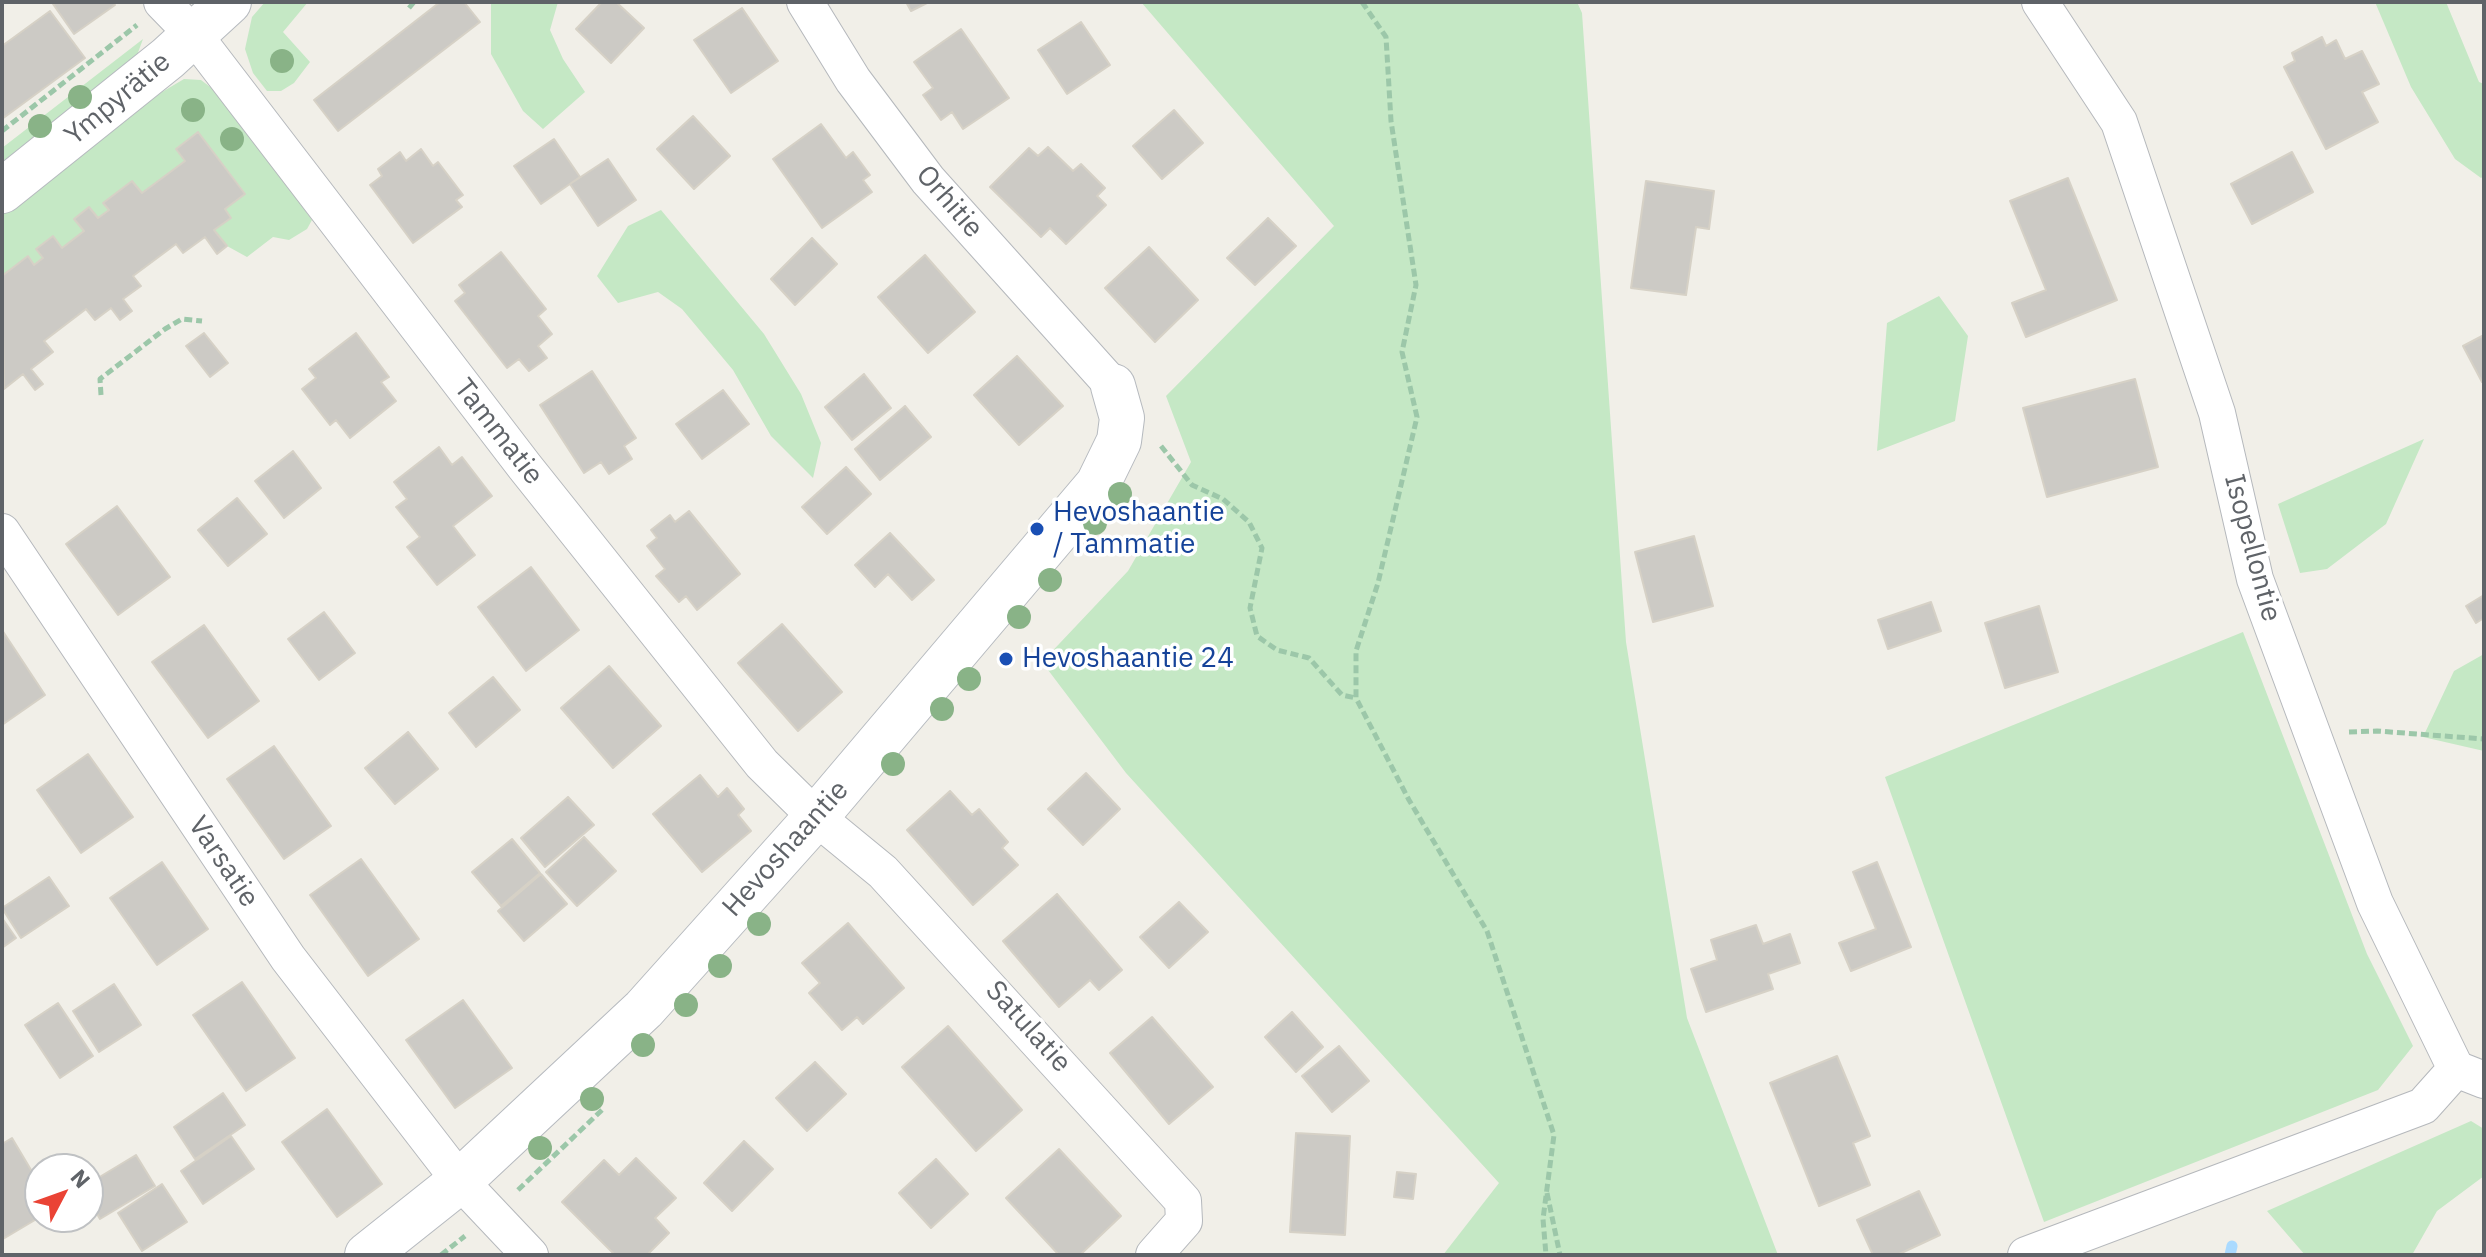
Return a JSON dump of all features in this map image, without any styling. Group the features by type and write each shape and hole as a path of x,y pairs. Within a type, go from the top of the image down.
{"street":[{"name":"Ympyrätie","path":"2,191 194,35 229,2"},
{"name":"Orhitie","path":"805,2 853,80 928,180 1113,386"},
{"name":"Isopellontie","path":"2040,2 2119,122 2217,413 2255,579 2312,734 2375,903 2470,1074"},
{"name":"Tammatie","path":"163,3 194,35 694,682 762,764 816,817"},
{"name":"Hevoshaantie","path":"367,1255 460,1181 644,1009 816,817 1098,484 1119,441 1122,418 1113,386"},
{"name":"Varsatie","path":"2,532 288,958 460,1181"},
{"name":"Satulatie","path":"816,817 883,872 1010,1007 1183,1201 1184,1221 1154,1255"},
{"path":"2026,1255 2423,1106 2470,1074"},
{"path":"460,1181 530,1255"}],"path":[{"path":"409,8 414,2"},
{"path":"1362,2 1386,37 1391,121 1416,285 1402,352 1417,417 1378,583 1356,651 1356,698 1409,800 1487,931 1554,1135 1543,1219 1546,1255"},
{"path":"2,131 163,3"},
{"path":"101,395 100,379 165,329 182,319 202,321"},
{"path":"1159,444 1192,485 1223,499 1249,522 1262,548 1250,608 1257,636 1277,650 1309,658 1342,695 1356,698"},
{"path":"2312,734 2377,731 2484,739"},
{"path":"1546,1189 1560,1255"}],"green space":[{"path":"265,2 308,2 283,32 310,62 294,83 281,91 267,91 253,73 245,49 252,17"},
{"path":"491,2 558,2 550,30 563,59 585,92 543,129 523,111 491,54"},
{"path":"1141,2 1577,2 1582,13 1626,642 1687,1018 1778,1255 1443,1255 1499,1183 1126,773 1042,662 1128,571 1191,462 1166,396 1334,226"},
{"path":"2375,2 2446,2 2479,82 2484,84 2484,176 2481,178 2455,159 2411,87"},
{"path":"143,39 136,58 2,163 2,148"},
{"path":"184,79 201,80 225,98 312,220 307,229 289,240 273,237 247,257 227,246 214,230 231,218 225,209 245,193 198,132 176,149 185,161 142,193 132,181 103,203 109,210 98,218 74,220 84,231 62,248 53,236 36,249 43,258 34,265 28,257 2,276 2,215 162,92"},
{"path":"661,210 764,334 801,394 821,443 813,478 771,436 733,370 682,309 658,292 618,303 597,276 628,226"},
{"path":"1939,296 1968,336 1955,421 1877,451 1887,323"},
{"path":"2424,439 2386,524 2327,569 2300,573 2278,504"},
{"path":"2243,632 2367,954 2413,1046 2378,1090 2044,1222 1885,777"},
{"path":"2484,654 2484,751 2423,737 2454,671"},
{"path":"2471,1121 2484,1129 2484,1176 2437,1211 2412,1255 2305,1255 2267,1211"}],"building":[{"path":"113,2 115,5 74,34 53,4"},
{"path":"440,2 464,2 480,22 338,131 314,100"},
{"path":"602,2 616,2 644,28 611,63 576,29"},
{"path":"906,2 929,2 911,11"},
{"path":"742,8 778,61 731,93 694,40"},
{"path":"50,11 85,58 2,119 2,46"},
{"path":"1081,22 1110,65 1067,94 1038,50"},
{"path":"961,29 1009,98 963,129 952,112 941,120 923,95 933,88 914,62"},
{"path":"2322,37 2326,46 2336,40 2345,59 2362,51 2379,84 2362,92 2378,122 2326,149 2284,67 2295,61 2292,53"},
{"path":"1174,110 1203,143 1162,179 1133,146"},
{"path":"693,116 730,156 694,189 657,149"},
{"path":"821,124 846,158 853,152 870,175 863,180 872,192 822,228 773,159"},
{"path":"198,132 245,194 225,209 231,218 214,230 227,246 217,254 205,237 183,253 176,244 133,276 141,286 123,299 132,311 120,320 111,308 95,320 86,309 44,341 53,352 31,369 43,384 35,390 23,374 4,389 2,276 28,256 34,265 43,258 36,249 53,236 62,248 84,231 74,219 89,207 98,218 109,210 103,203 132,181 142,193 185,161 176,149"},
{"path":"554,139 580,177 541,204 514,166"},
{"path":"1048,147 1073,171 1081,164 1105,188 1097,196 1106,205 1066,244 1050,228 1041,237 990,187 1029,148 1038,156"},
{"path":"421,149 433,166 438,162 463,195 456,200 462,207 413,243 370,185 382,176 378,169 400,152 406,161"},
{"path":"2292,152 2313,192 2252,224 2231,184"},
{"path":"608,159 636,200 598,226 570,184"},
{"path":"2068,178 2117,300 2026,337 2012,303 2046,290 2010,201"},
{"path":"1646,181 1714,191 1709,229 1696,227 1686,295 1631,288"},
{"path":"1268,218 1296,246 1255,285 1227,258"},
{"path":"812,238 837,264 795,305 771,279"},
{"path":"1149,247 1198,300 1155,342 1105,288"},
{"path":"501,252 546,309 538,316 552,334 538,346 547,358 529,371 519,359 507,368 455,301 465,293 459,285"},
{"path":"925,255 975,312 928,353 878,297"},
{"path":"204,333 228,363 210,377 186,346"},
{"path":"356,333 389,377 381,382 396,401 350,438 336,420 330,425 302,389 316,378 309,369"},
{"path":"2484,335 2484,381 2482,382 2463,346"},
{"path":"1017,356 1063,406 1019,445 974,395"},
{"path":"592,371 636,438 624,446 632,459 609,474 601,462 584,473 540,405"},
{"path":"864,374 891,408 852,440 825,407"},
{"path":"2135,379 2158,467 2047,497 2023,408"},
{"path":"723,390 749,424 702,459 676,424"},
{"path":"905,406 931,437 880,480 855,449"},
{"path":"439,447 452,465 462,457 492,496 453,526 475,555 437,585 407,547 420,537 396,507 407,499 394,482"},
{"path":"293,451 321,488 284,518 255,481"},
{"path":"846,467 871,494 827,534 802,507"},
{"path":"237,498 267,534 228,566 198,530"},
{"path":"117,506 170,577 118,615 66,544"},
{"path":"689,511 740,574 697,610 686,596 679,602 656,576 665,569 647,546 657,538 651,530 670,515 675,522"},
{"path":"890,533 934,580 912,600 888,574 875,587 855,565"},
{"path":"1694,536 1713,606 1653,622 1635,552"},
{"path":"531,567 579,630 526,671 478,607"},
{"path":"2484,595 2484,618 2476,623 2466,606"},
{"path":"1931,602 1941,631 1888,649 1878,620"},
{"path":"2039,606 2058,672 2005,688 1985,623"},
{"path":"324,612 355,653 319,680 288,639"},
{"path":"782,624 842,692 798,731 738,663"},
{"path":"204,625 259,701 208,738 152,662"},
{"path":"2,630 45,695 2,725"},
{"path":"609,666 661,726 613,768 561,708"},
{"path":"493,677 520,710 476,747 449,713"},
{"path":"408,732 438,769 395,804 365,768"},
{"path":"274,746 331,826 284,859 227,779"},
{"path":"88,754 133,817 81,853 37,790"},
{"path":"1086,773 1120,809 1083,845 1048,809"},
{"path":"700,775 718,797 727,788 744,809 738,815 751,831 702,872 653,814"},
{"path":"950,791 972,815 979,809 1008,842 1002,848 1018,865 973,905 907,830"},
{"path":"568,797 594,825 545,867 521,838"},
{"path":"584,837 616,871 577,906 546,872"},
{"path":"512,839 540,873 501,906 472,872"},
{"path":"361,859 419,939 368,976 310,895"},
{"path":"162,862 208,929 157,965 110,898"},
{"path":"1877,862 1911,947 1851,971 1839,943 1876,929 1853,872"},
{"path":"541,874 567,904 524,941 498,911"},
{"path":"49,877 69,906 21,938 2,908"},
{"path":"1057,894 1122,970 1099,990 1090,980 1059,1007 1003,941"},
{"path":"1179,902 1208,932 1169,968 1140,937"},
{"path":"2,918 16,938 2,948"},
{"path":"848,923 904,988 863,1024 857,1017 842,1030 809,993 820,983 802,963"},
{"path":"1756,925 1763,944 1790,934 1800,963 1768,974 1773,989 1706,1012 1691,969 1717,960 1711,940"},
{"path":"242,982 295,1058 246,1091 193,1015"},
{"path":"114,984 141,1025 99,1052 73,1011"},
{"path":"463,1000 512,1068 455,1108 406,1040"},
{"path":"58,1003 93,1056 60,1078 25,1025"},
{"path":"1292,1012 1323,1047 1296,1072 1265,1037"},
{"path":"1152,1017 1213,1087 1169,1124 1110,1053"},
{"path":"948,1026 1022,1110 976,1151 902,1067"},
{"path":"1339,1046 1369,1081 1332,1112 1302,1076"},
{"path":"1837,1056 1870,1136 1853,1143 1870,1185 1819,1206 1770,1083"},
{"path":"815,1062 846,1094 807,1131 776,1098"},
{"path":"223,1093 245,1125 195,1159 174,1127"},
{"path":"327,1109 382,1184 337,1217 282,1142"},
{"path":"1296,1133 1350,1136 1345,1235 1290,1232"},
{"path":"231,1136 254,1169 203,1204 181,1171"},
{"path":"12,1138 24,1158 24,1227 3,1239 2,1144"},
{"path":"744,1141 773,1169 732,1211 704,1183"},
{"path":"1059,1149 1121,1216 1080,1255 1059,1255 1006,1198"},
{"path":"136,1155 155,1186 104,1217 104,1174"},
{"path":"636,1158 676,1198 655,1218 669,1233 647,1255 615,1255 562,1202 604,1160 619,1175"},
{"path":"936,1159 968,1194 931,1228 899,1193"},
{"path":"1397,1172 1416,1174 1413,1199 1394,1197"},
{"path":"162,1184 187,1222 142,1251 118,1213"},
{"path":"1919,1191 1940,1235 1897,1255 1873,1255 1857,1220"}],"waterway":[{"path":"2230,1255 2232,1246"}],"place":[{"name":"Hevoshaantie / Tammatie","path":"1037,529"},
{"name":"Hevoshaantie 24","path":"1006,659"}]}
